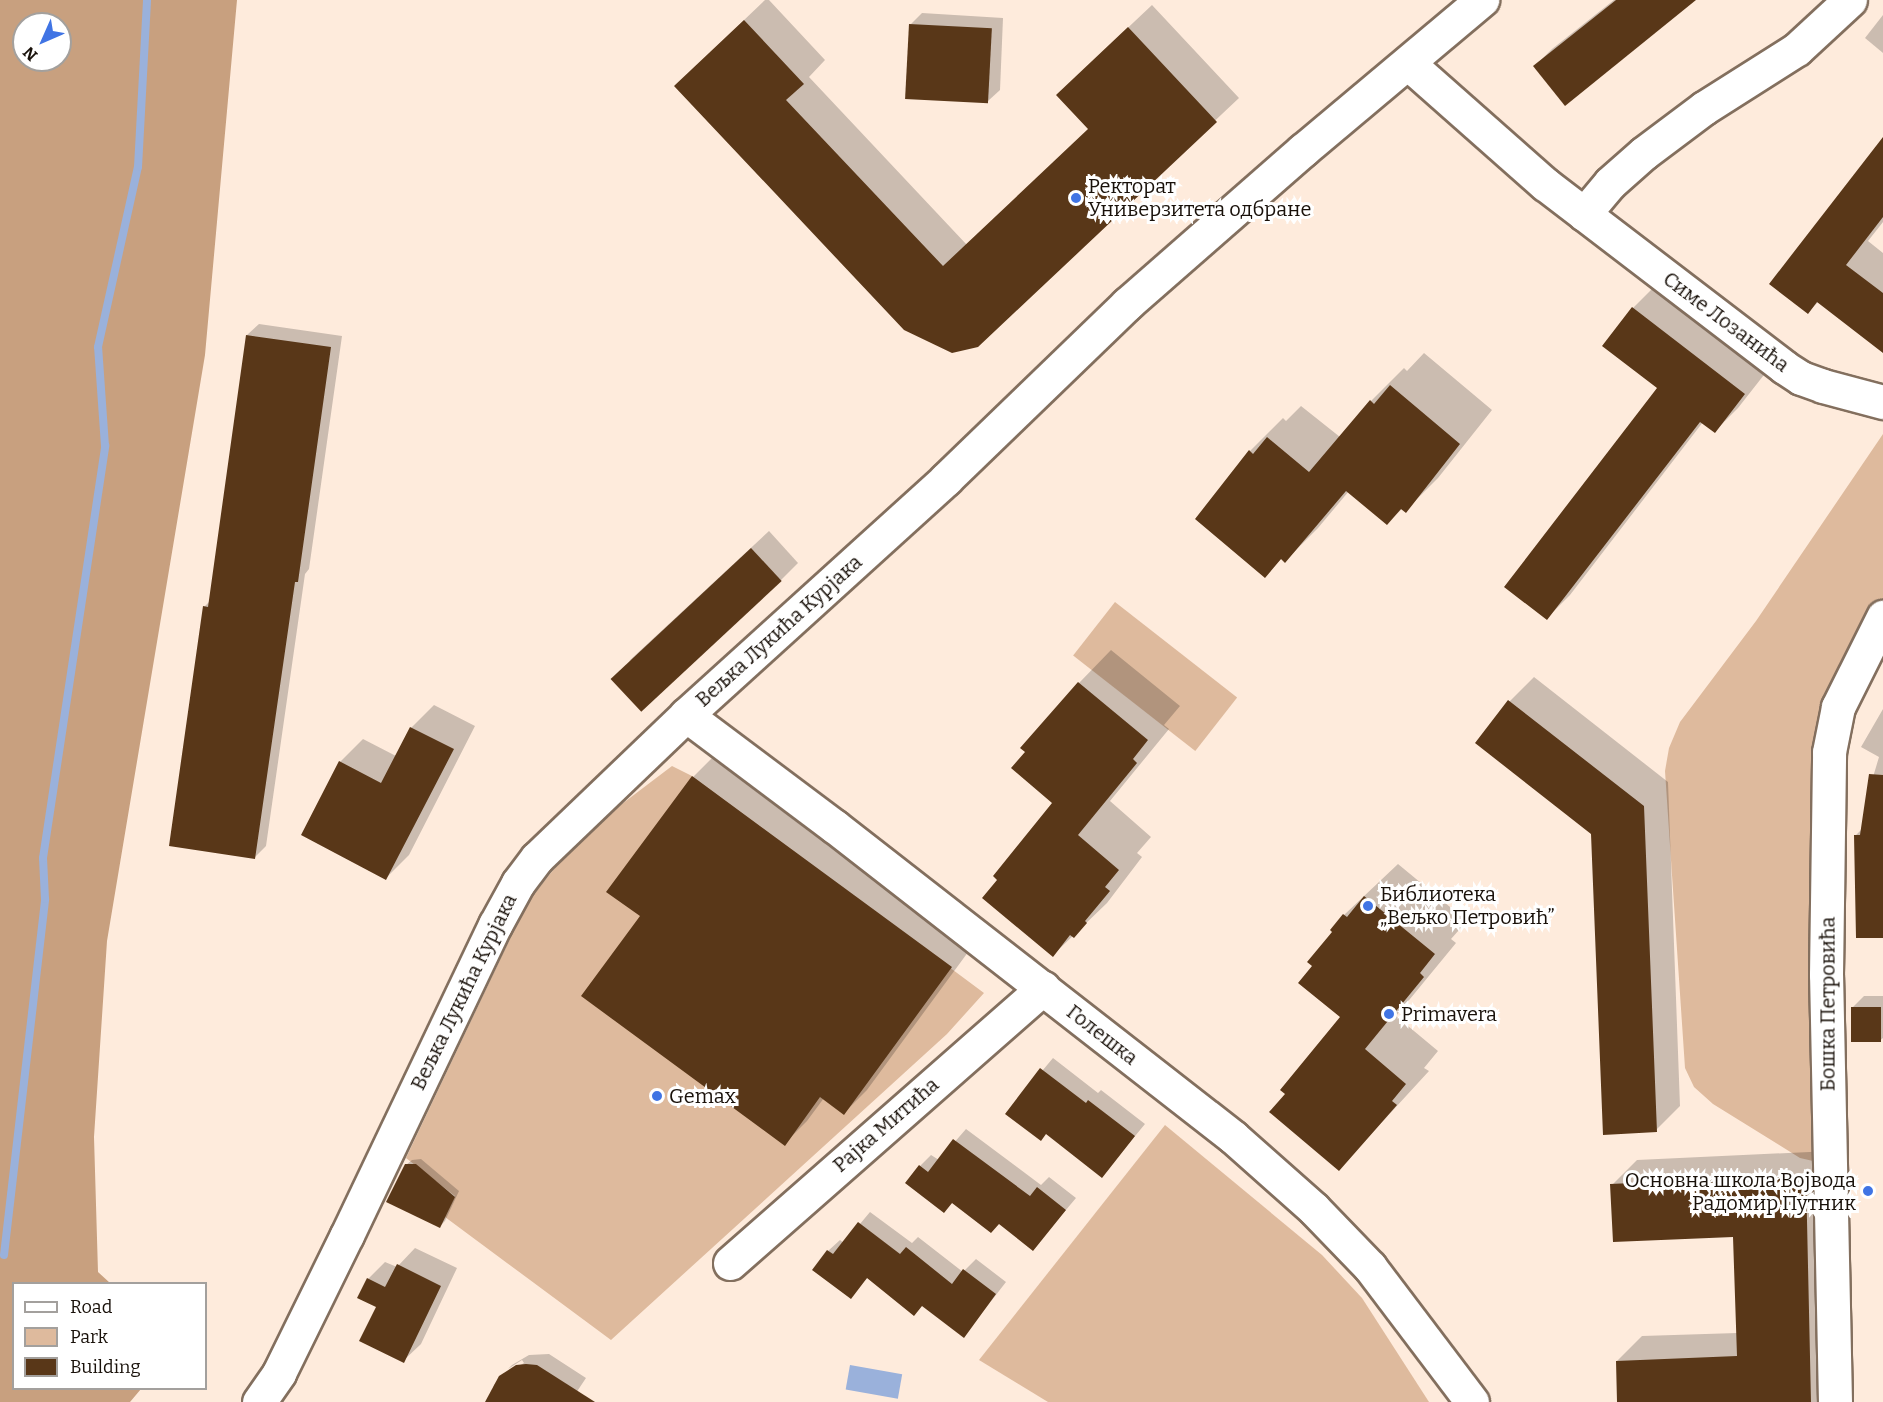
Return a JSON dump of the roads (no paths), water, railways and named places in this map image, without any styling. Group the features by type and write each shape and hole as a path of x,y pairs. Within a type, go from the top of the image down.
{"street":[{"name":"Вељка Лукића Курјака","path":"259,1402 284,1362 495,925 518,884 537,858 686,715 946,479 1126,304 1303,150 1482,0"},
{"path":"1584,214 1610,183 1644,153 1704,108 1797,50 1850,0"},
{"name":"Симе Лозанића","path":"1408,63 1545,184 1801,378 1883,402"},
{"name":"Бошка Петровића","path":"1835,1402 1826,975 1829,752 1838,707 1883,617"},
{"name":"Голешка","path":"686,715 1043,988 1233,1137 1314,1209 1370,1266 1472,1402"},
{"name":"Рајка Митића","path":"730,1263 1043,988"}],"water":[{"path":"850,1365 902,1374 898,1399 846,1390"}],"waterway":[{"path":"4,1255 45,899 43,858 105,446 98,347 138,167 147,0"}],"place":[{"name":"Ректорат Универзитета одбране","path":"1076,198"},
{"name":"Библиотека „Вељко Петровић”","path":"1368,906"},
{"name":"Primavera","path":"1389,1014"},
{"name":"Gemax","path":"657,1096"},
{"name":"Основна школа Војвода Радомир Путник","path":"1868,1191"}]}
